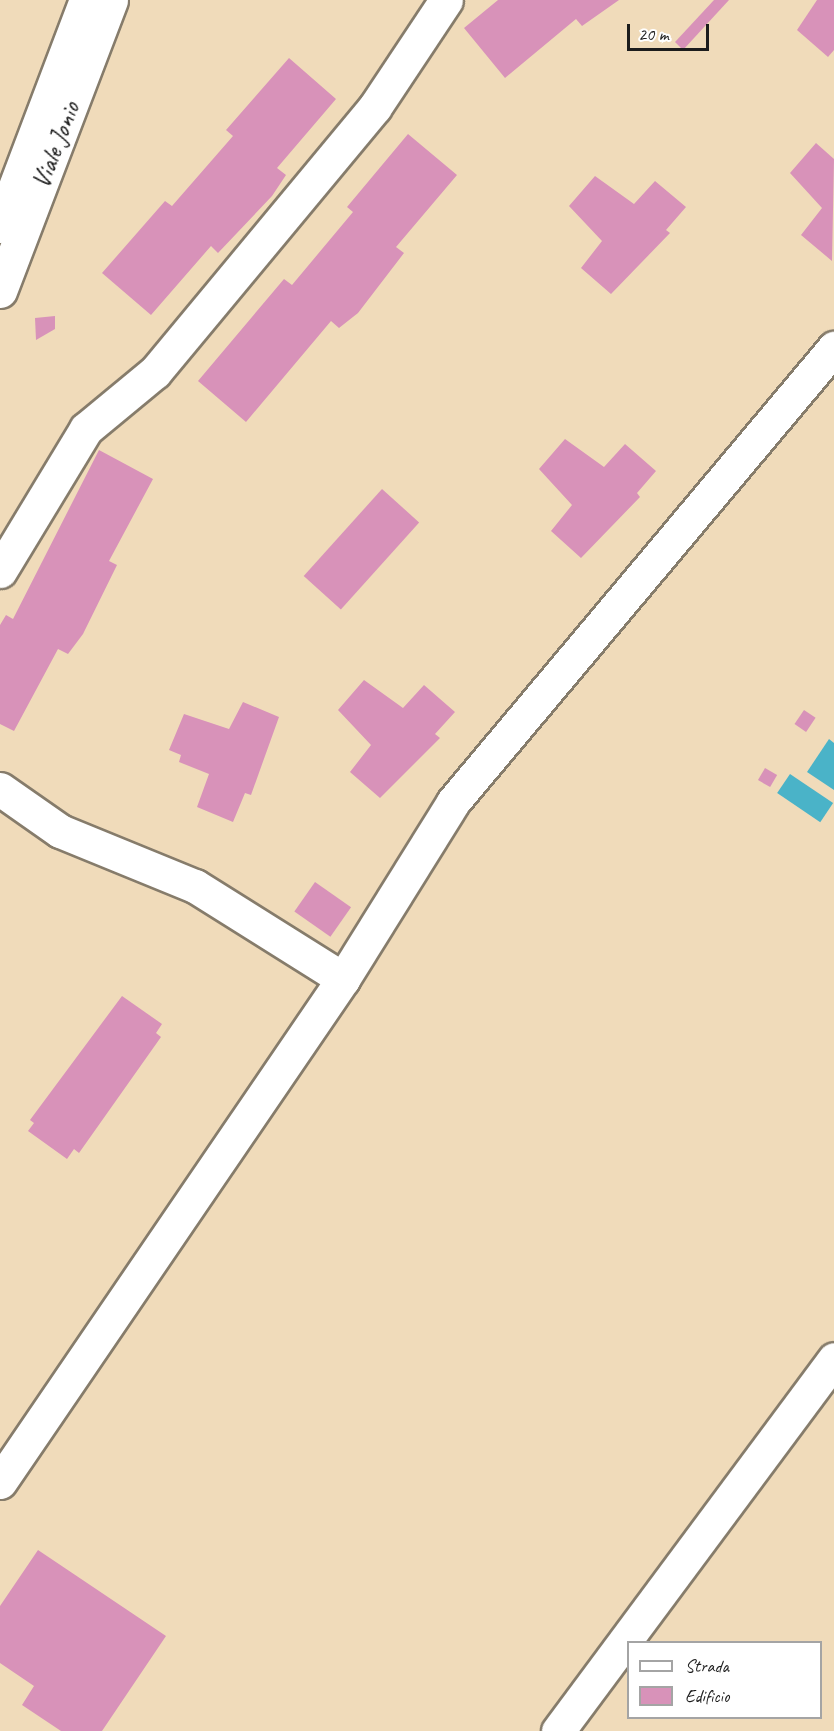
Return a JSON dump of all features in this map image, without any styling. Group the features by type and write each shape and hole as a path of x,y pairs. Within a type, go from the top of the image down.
{"main road":[{"name":"Viale Jonio","path":"0,226 86,0"},
{"name":"Viale Jonio","path":"0,291 111,0"},
{"path":"0,571 86,429 155,372 375,107 446,0"},
{"path":"0,1482 344,979 453,802 834,348"},
{"path":"0,789 60,831 195,886 344,979"},
{"path":"558,1731 834,1359"}],"water":[{"path":"829,739 834,743 834,790 807,772"},
{"path":"790,774 833,803 820,822 777,793"}],"building":[{"path":"498,0 619,0 582,26 576,19 505,78 464,28"},
{"path":"714,0 729,0 683,50 675,42"},
{"path":"817,0 834,0 834,50 828,57 797,30"},
{"path":"289,58 336,99 277,168 286,175 272,196 218,253 211,246 151,315 102,273 165,201 172,206 233,136 226,130"},
{"path":"408,134 457,175 396,247 404,253 358,313 339,328 331,321 246,422 198,381 284,279 292,285 353,212 347,207"},
{"path":"816,143 834,159 832,261 801,235 822,208 790,173"},
{"path":"595,176 634,204 655,181 686,207 666,230 670,233 611,294 581,268 602,241 569,206"},
{"path":"55,316 55,329 36,340 35,318"},
{"path":"565,439 604,467 625,444 656,471 637,493 640,497 581,558 551,531 572,505 539,469"},
{"path":"99,450 153,479 109,561 117,565 83,634 68,654 58,649 14,731 0,724 0,625 6,615 13,619"},
{"path":"382,489 419,522 341,609 304,576"},
{"path":"364,680 403,708 424,685 455,712 435,734 440,738 380,798 350,772 371,745 338,710"},
{"path":"243,702 279,717 251,795 245,793 233,822 197,807 209,774 179,762 181,755 169,750 184,714 229,729"},
{"path":"804,710 816,718 806,732 794,724"},
{"path":"765,768 777,775 770,787 758,780"},
{"path":"315,882 351,907 330,937 294,911"},
{"path":"122,996 162,1024 156,1033 161,1037 79,1153 74,1149 67,1159 28,1131 34,1123 30,1120"},
{"path":"38,1550 166,1636 102,1731 61,1731 22,1705 34,1686 0,1663 0,1606"}]}
